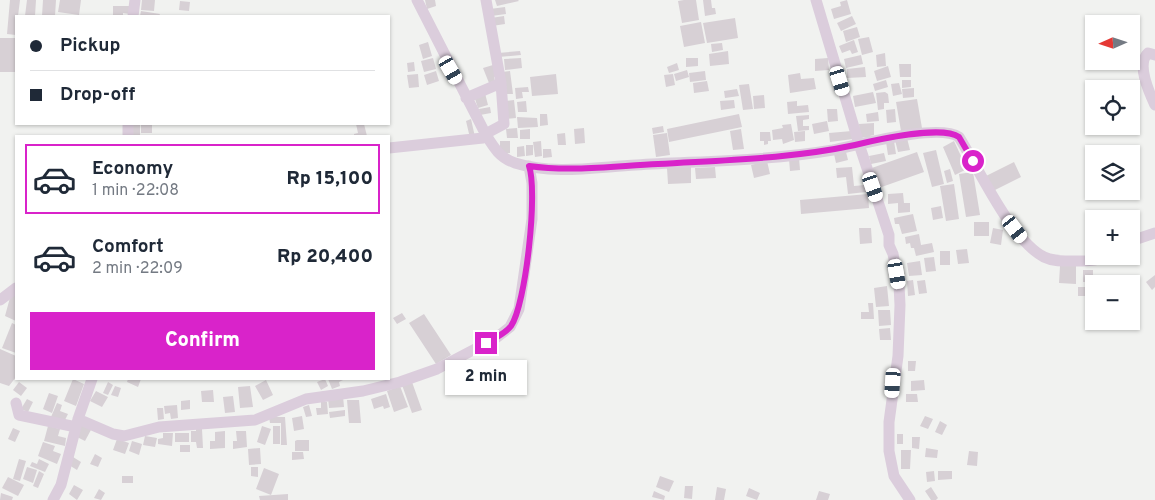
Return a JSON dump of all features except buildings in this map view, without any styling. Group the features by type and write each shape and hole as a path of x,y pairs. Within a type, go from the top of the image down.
{"street":[{"path":"133,15 135,0"},
{"path":"416,0 486,135 505,159 529,166 577,168 756,158 832,150 901,136 947,133 956,135 1002,210 1025,242 1042,256 1062,261 1085,261"},
{"path":"390,148 482,138 504,124 501,83 486,0"},
{"path":"816,0 858,144 890,235 889,245 893,254 899,285 898,343 889,422 889,451 894,476 910,500"},
{"path":"1155,55 1148,53 1144,56 1143,64 1155,105"},
{"path":"466,98 501,83"},
{"path":"16,403 19,415 77,423 124,436 159,427 255,420 306,399 363,391 400,382 447,364 496,338 510,327 519,309 532,219 532,183 529,166"},
{"path":"1140,238 1155,233"},
{"path":"0,300 15,289"},
{"path":"53,500 61,486 77,423 92,380"}],"route":[{"path":"486,343 510,327 519,309 531,232 533,206 532,176 529,166 577,168 756,158 832,150 901,136 947,133 959,137 973,161"}]}
